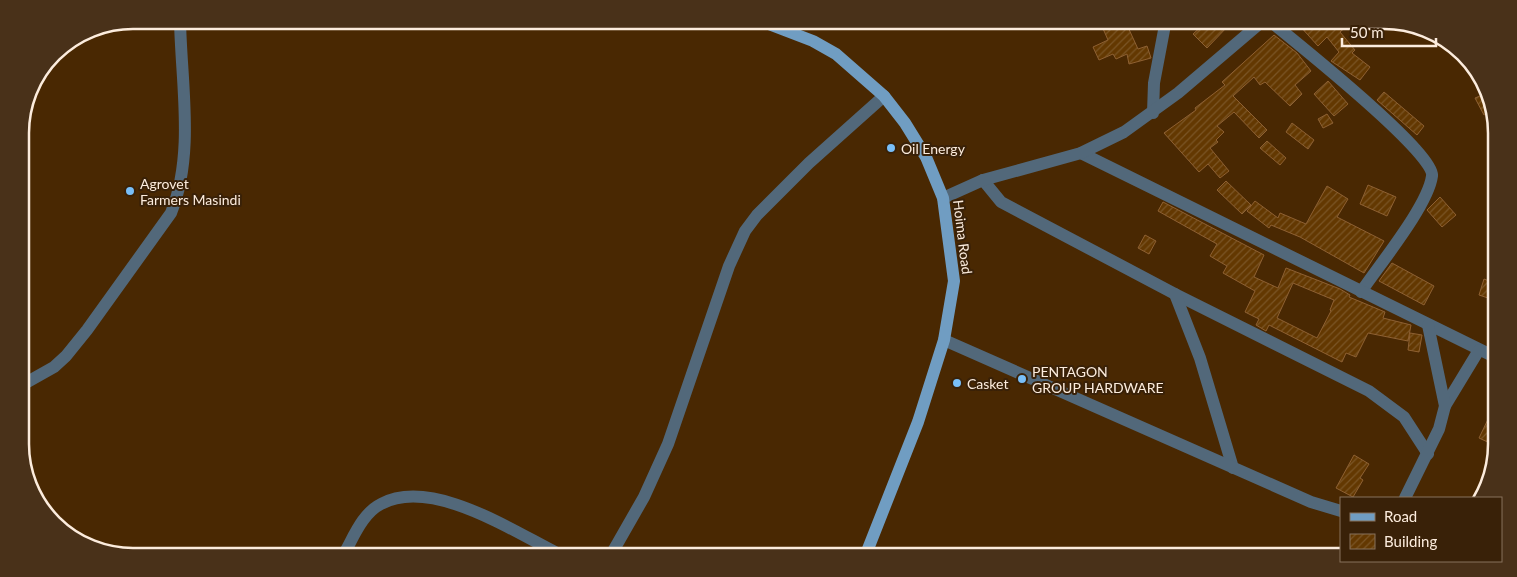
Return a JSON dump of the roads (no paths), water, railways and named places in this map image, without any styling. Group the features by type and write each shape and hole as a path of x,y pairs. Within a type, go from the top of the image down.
{"main road":[{"name":"Hoima Road","path":"781,29 836,54 884,96 905,123 926,157 943,198 954,281 944,340 918,422 868,548"}],"street":[{"path":"29,381 54,367 66,356 87,330 171,212 176,199 182,169 183,95 180,29"},
{"path":"1153,113 1154,83 1164,29"},
{"path":"943,198 983,180 1081,152 1124,132 1153,113 1253,29"},
{"path":"1280,29 1341,79 1399,132 1432,169 1430,184 1411,221 1361,292"},
{"path":"615,548 644,497 668,444 729,266 745,231 757,215 809,163 884,96"},
{"path":"1081,152 1488,354"},
{"path":"983,180 1001,202 1175,294 1382,399 1412,427 1428,454"},
{"path":"1175,294 1200,358 1233,468"},
{"path":"1428,325 1445,406"},
{"path":"944,340 1310,502 1340,511"},
{"path":"1406,497 1439,429 1445,406 1479,350"},
{"path":"346,548 360,524 380,504 410,495 454,502 547,548"}],"place":[{"name":"Oil Energy","path":"891,148"},
{"name":"Agrovet Farmers Masindi","path":"130,191"},
{"name":"PENTAGON GROUP HARDWARE","path":"1022,379"},
{"name":"Casket","path":"957,383"}]}
